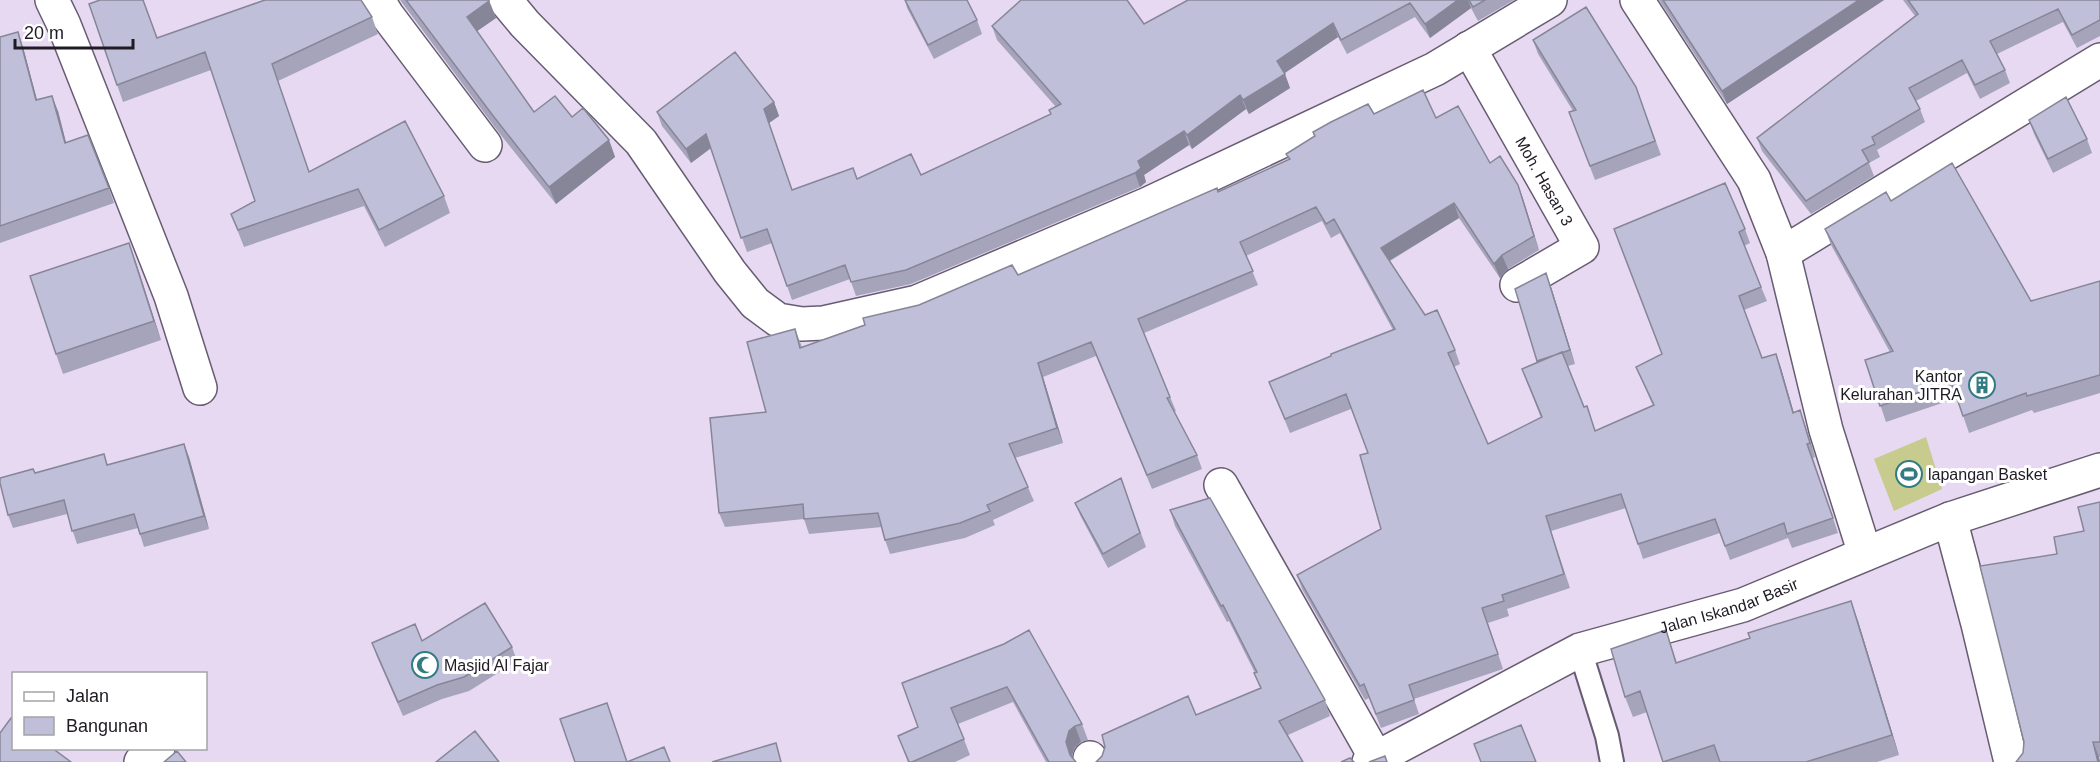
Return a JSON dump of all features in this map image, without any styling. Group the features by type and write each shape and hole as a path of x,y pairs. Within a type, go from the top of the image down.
{"street":[{"path":"52,0 64,25 171,296 200,388"},
{"path":"378,0 484,145"},
{"path":"505,0 525,24 641,142 730,272 755,303 778,320 802,324 823,323 918,302 1148,204 1435,69 1550,0"},
{"path":"1637,0 1754,180 1783,253 1826,430 1865,554"},
{"name":"Moh. Hasan 3","path":"1469,48 1582,247 1517,285"},
{"path":"1783,253 2100,60"},
{"name":"Jalan Iskandar Basir","path":"1373,760 1580,650 1743,605 1950,519 2100,470"},
{"path":"1221,485 1373,760"},
{"path":"1950,519 2011,762"},
{"path":"141,762 156,750"}],"lane":[{"path":"1580,650 1607,736 1612,762"}],"green space":[{"name":"lapangan Basket","path":"1926,437 1942,489 1894,511 1874,459"}],"building":[{"path":"100,0 143,0 157,38 265,0 361,0 372,17 272,64 309,172 405,121 444,196 379,230 358,189 238,230 231,214 255,201 205,52 117,85 89,4"},
{"path":"406,0 489,0 467,17 534,112 555,96 572,117 583,108 609,140 549,187"},
{"path":"905,0 967,0 977,20 928,45"},
{"path":"1021,0 1127,0 1144,24 1188,0 1458,0 1425,24 1410,3 1341,40 1333,23 1277,61 1285,74 1243,100 1240,95 1187,135 1184,131 1138,161 1141,168 1135,173 906,270 851,282 845,265 787,286 767,229 741,238 706,134 686,149 657,112 735,52 774,102 764,109 792,190 853,168 857,179 911,154 921,175 1051,114 1049,110 1061,104 992,26"},
{"path":"1469,0 1485,0 1473,7"},
{"path":"1663,0 1859,0 1722,91"},
{"path":"1908,0 2100,0 2100,20 2072,35 2058,9 1990,41 2005,70 1975,85 1962,60 1909,88 1920,109 1872,137 1875,144 1862,150 1869,162 1806,201 1757,138 1918,14"},
{"path":"1586,7 1636,87 1655,141 1590,166 1569,112 1576,110 1533,40"},
{"path":"18,32 36,100 52,96 65,143 88,135 109,188 0,226 0,37"},
{"path":"1423,90 1436,118 1458,106 1490,163 1500,156 1518,185 1534,236 1502,255 1494,264 1454,203 1381,248 1425,315 1437,310 1455,350 1448,353 1488,444 1542,417 1522,369 1562,352 1584,407 1587,406 1595,431 1654,405 1636,367 1662,354 1614,229 1725,183 1745,229 1739,232 1761,287 1739,296 1762,358 1776,354 1793,413 1800,410 1810,443 1807,444 1833,518 1787,534 1784,523 1725,546 1715,519 1638,544 1621,494 1546,516 1564,574 1502,595 1504,601 1482,608 1498,654 1409,685 1414,700 1376,714 1364,684 1360,686 1297,575 1381,529 1360,455 1368,453 1346,394 1285,419 1269,382 1395,329 1334,219 1326,224 1316,207 1240,242 1253,271 1138,319 1170,397 1167,398 1197,455 1147,475 1091,342 1038,363 1057,428 1009,444 1028,487 987,505 990,511 960,523 885,540 878,513 804,519 803,504 719,513 710,418 766,412 747,342 795,329 800,348 865,325 863,318 919,305 1012,265 1018,275 1217,188 1218,192 1290,159 1286,154 1315,136 1313,132 1368,104 1374,114"},
{"path":"2066,97 2087,139 2048,159 2029,120"},
{"path":"1952,163 2031,301 2100,281 2100,375 2027,396 2026,393 1963,416 1951,381 1880,406 1865,360 1893,351 1825,229 1886,192 1891,201"},
{"path":"129,243 154,321 56,354 30,276"},
{"path":"1546,273 1570,350 1537,361 1515,289"},
{"path":"184,444 204,516 140,534 134,514 72,531 64,500 8,515 0,478 33,469 35,473 104,454 107,465"},
{"path":"1121,478 1140,533 1103,554 1075,503"},
{"path":"1210,498 1325,700 1279,721 1303,762 1096,762 1102,756 1105,747 1102,735 1188,696 1196,715 1261,688 1254,673 1257,672 1223,605 1221,606 1170,510"},
{"path":"2100,502 2100,742 2093,742 2098,762 2016,762 2023,753 2024,742 1980,566 2057,554 2054,537 2084,531 2078,507"},
{"path":"1851,601 1892,735 1806,762 1720,762 1714,745 1663,762 1640,691 1625,697 1611,649 1666,630 1676,663 1750,638 1748,633"},
{"path":"485,603 512,647 464,677 437,685 398,702 372,643 415,624 422,641"},
{"path":"1029,630 1082,724 1069,731 1066,742 1070,755 1076,762 1049,762 1007,687 951,708 964,739 909,762 898,736 918,727 902,683 1004,644"},
{"path":"607,703 627,762 575,762 560,719"},
{"path":"11,718 12,750 55,750 71,762 0,762 0,733"},
{"path":"1521,725 1536,762 1481,762 1474,744"},
{"path":"475,731 499,762 436,762"},
{"path":"776,743 781,762 712,762"},
{"path":"664,747 670,762 627,762"},
{"path":"177,751 186,762 164,762"},
{"path":"1385,756 1387,762 1369,762"},
{"path":"1350,758 1354,762 1341,762"}],"place":[{"name":"Kantor Kelurahan JITRA","path":"1982,385"},
{"name":"lapangan Basket","path":"1909,474"},
{"name":"Masjid Al Fajar","path":"425,665"}]}
